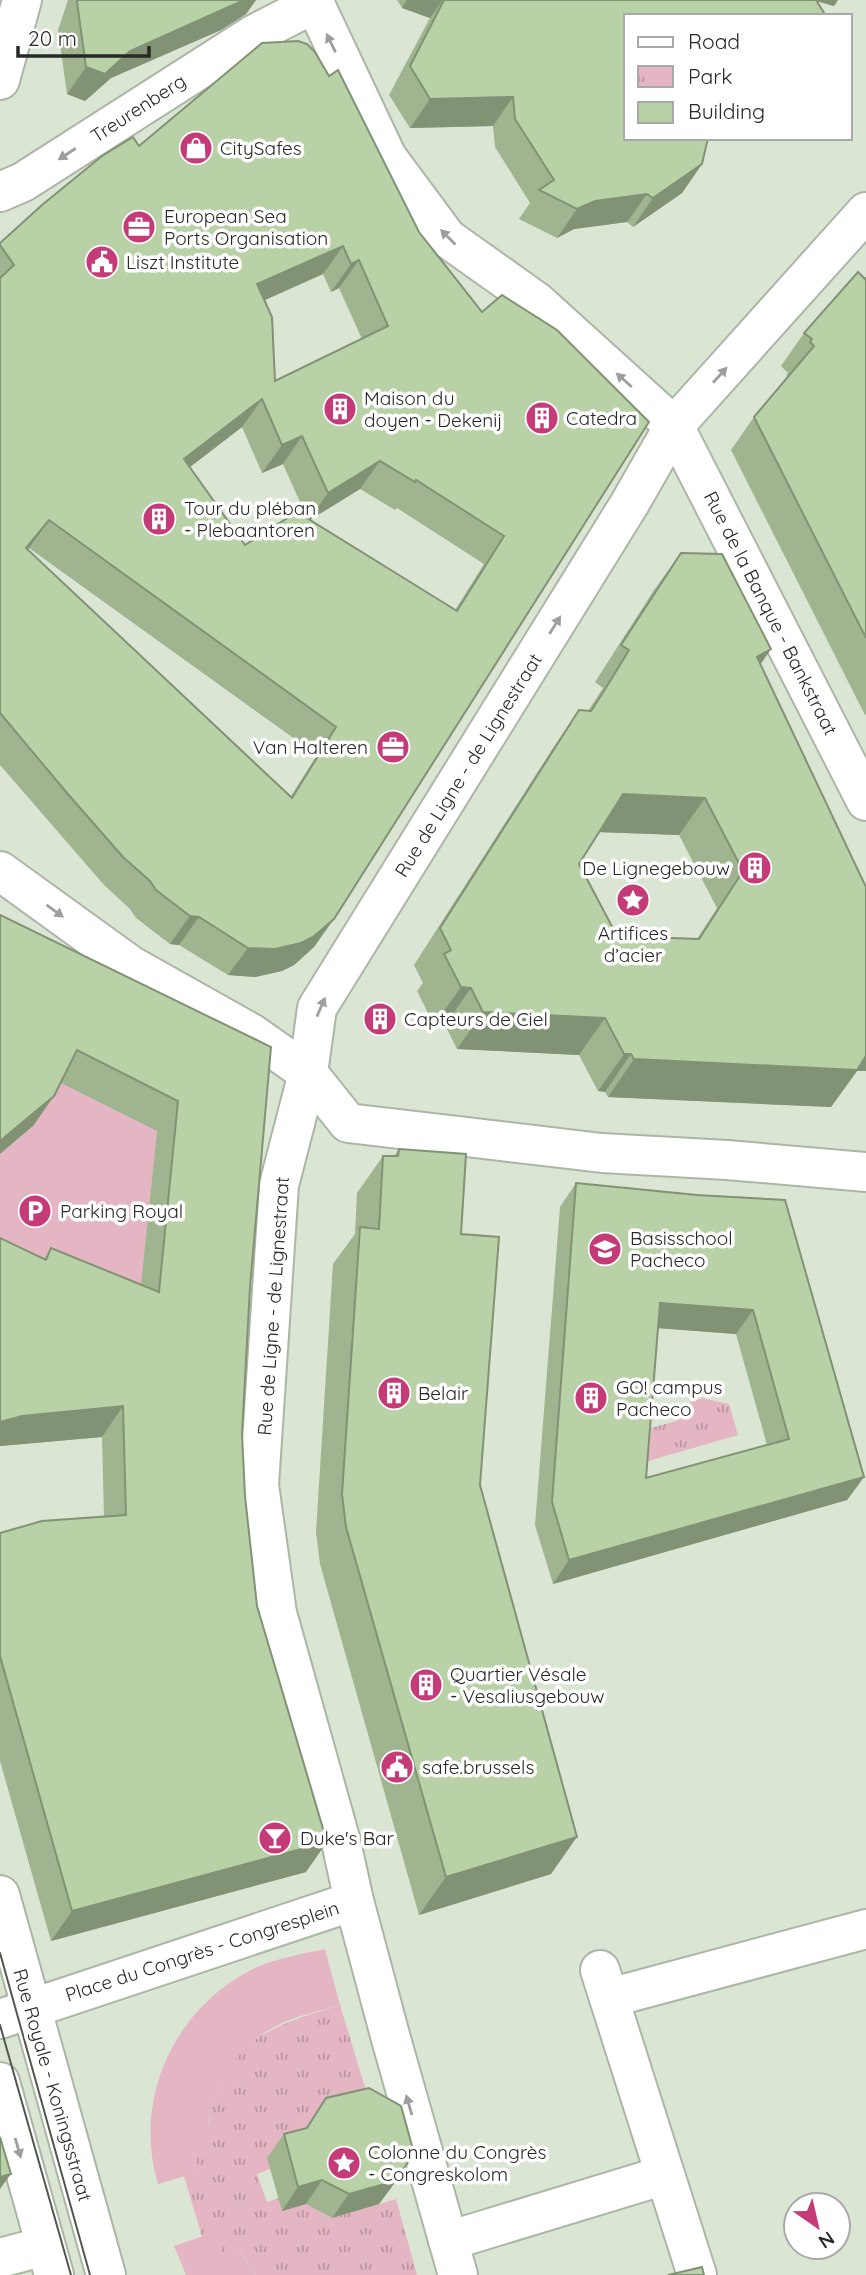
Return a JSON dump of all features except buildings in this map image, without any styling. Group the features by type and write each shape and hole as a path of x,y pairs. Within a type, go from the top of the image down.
{"street":[{"path":"0,80 22,0"},
{"path":"313,2 387,157 447,238 537,302 674,426"},
{"name":"Treurenberg","path":"0,192 23,182 253,35 313,2"},
{"name":"Rue de Ligne - de Lignestraat","path":"354,1901 341,1842 277,1613 259,1485 279,1185 308,1073 317,1008 631,503 674,426 866,212"},
{"name":"Rue de la Banque - Bankstraat","path":"674,426 866,801"},
{"path":"0,871 130,965 251,1033 308,1073 348,1123 602,1153 866,1172"},
{"name":"Rue Royale - Koningsstraat","path":"0,1895 16,2013 94,2232 106,2275"},
{"name":"Place du Congrès - Congresplein","path":"16,2013 354,1901 453,2258"},
{"path":"697,2275 605,1984 866,1929"},
{"path":"0,2082 50,2260"},
{"path":"453,2258 665,2175"},
{"path":"0,2258 50,2260 94,2232"}],"green space":[{"path":"55,1080 157,1131 139,1311 0,1278 0,1154 33,1126"},
{"path":"702,1398 729,1404 738,1435 648,1461 651,1428 679,1420 683,1405"},
{"path":"325,1949 340,2005 287,2021 249,2045 230,2067 216,2094 211,2108 210,2146 194,2150 199,2172 158,2184 152,2153 151,2122 155,2092 179,2035 198,2011 221,1990 247,1972 275,1961"},
{"path":"340,2005 371,2107 290,2152 268,2158 270,2169 257,2174 267,2202 279,2198 282,2210 306,2204 332,2218 396,2199 417,2275 256,2275 239,2250 224,2257 215,2233 202,2237 184,2176 199,2172 194,2150 209,2127 211,2107 221,2081 242,2050 256,2039 288,2022"},
{"path":"215,2232 224,2256 238,2249 256,2275 186,2275 174,2246"}],"tram line":[{"path":"0,1953 90,2275"},
{"path":"0,2025 71,2275"}],"place":[{"name":"CitySafes","path":"196,148"},
{"name":"European Sea Ports Organisation","path":"139,227"},
{"name":"Liszt Institute","path":"102,262"},
{"name":"Maison du doyen - Dekenij","path":"340,409"},
{"name":"Catedra","path":"542,418"},
{"name":"Tour du pléban - Plebaantoren","path":"159,519"},
{"name":"Van Halteren","path":"393,747"},
{"name":"De Lignegebouw","path":"755,868"},
{"name":"Artifices d’acier","path":"633,900"},
{"name":"Capteurs de Ciel","path":"380,1019"},
{"name":"Parking Royal","path":"35,1211"},
{"name":"Basisschool Pacheco","path":"605,1249"},
{"name":"Belair","path":"394,1393"},
{"name":"GO! campus Pacheco","path":"591,1398"},
{"name":"Quartier Vésale - Vesaliusgebouw","path":"426,1685"},
{"name":"safe.brussels","path":"397,1767"},
{"name":"Duke's Bar","path":"275,1838"},
{"name":"Colonne du Congrès - Congreskolom","path":"344,2163"}]}
